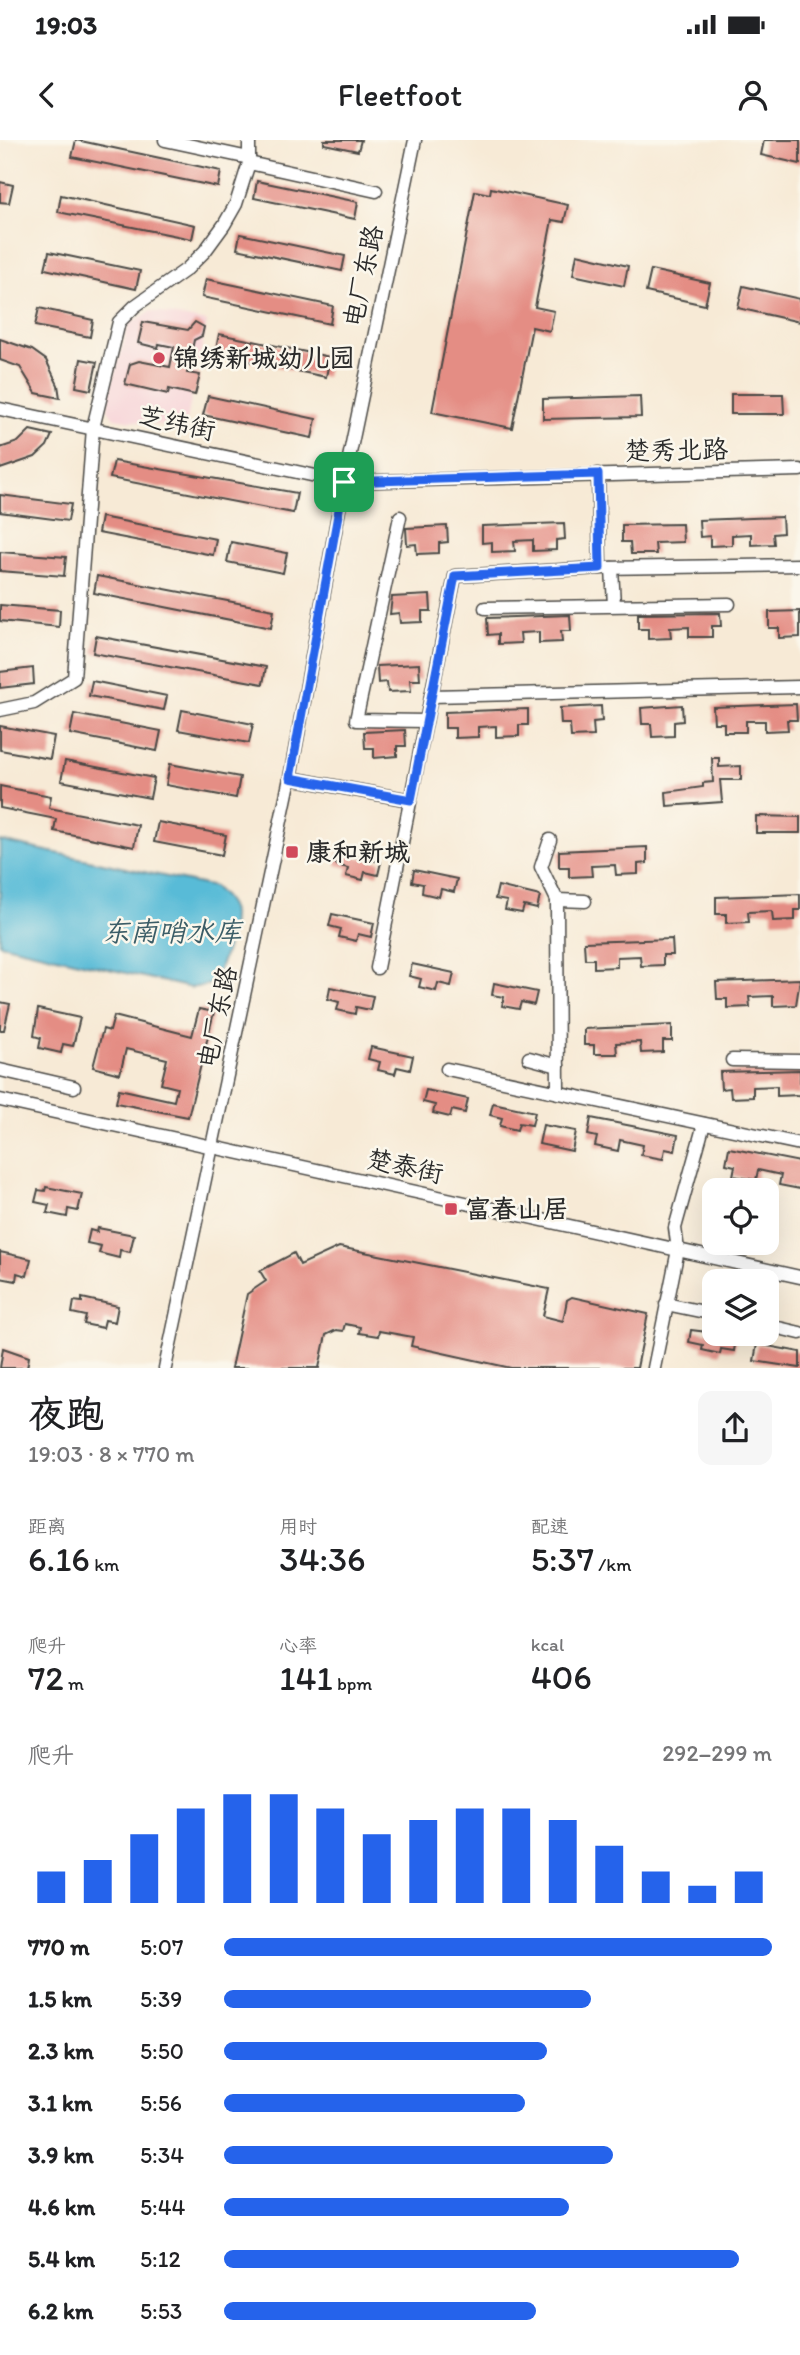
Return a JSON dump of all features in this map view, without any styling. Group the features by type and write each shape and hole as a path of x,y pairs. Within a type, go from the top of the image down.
{"street":[{"path":"165,140 376,191"},
{"path":"0,710 34,703 74,678 93,428 119,322 135,306 205,251 236,204 249,160 249,140"},
{"name":"电厂东路","path":"165,1368 290,778 344,482 415,140"},
{"name":"芝纬街","path":"0,409 344,482"},
{"name":"楚秀北路","path":"344,482 800,470"},
{"path":"598,474 606,568 614,605"},
{"path":"400,517 356,720 426,721"},
{"path":"377,968 455,576 606,568 800,565"},
{"path":"485,608 729,604"},
{"path":"431,696 800,687"},
{"path":"290,778 411,800"},
{"path":"550,840 541,867 557,900 558,1093"},
{"path":"557,900 585,901"},
{"path":"529,1058 558,1066"},
{"path":"732,1060 800,1061"},
{"path":"447,1069 800,1144"},
{"path":"0,1070 74,1087"},
{"name":"楚泰街","path":"0,1100 800,1278"},
{"path":"654,1368 678,1250 675,1228 704,1124"},
{"path":"666,1304 702,1312"},
{"path":"779,1328 800,1333"}],"shaded area":[{"name":"锦绣新城幼儿园","path":"151,311 207,322 185,429 114,418 108,409 109,393 129,324"}],"water":[{"name":"东南哨水库","path":"0,841 214,887 228,903 232,915 226,951 211,984 191,988 0,944"}],"building":[{"path":"76,140 221,171 218,187 72,157"},
{"path":"324,140 361,140 358,151 324,144"},
{"path":"764,140 800,140 800,164 761,155"},
{"path":"257,181 358,202 355,219 254,198"},
{"path":"0,182 13,185 9,203 0,202"},
{"path":"491,188 568,205 564,222 552,220 535,307 554,311 550,331 532,327 512,428 432,412 475,191 490,194"},
{"path":"61,195 195,225 192,239 58,212"},
{"path":"240,234 345,256 342,271 237,249"},
{"path":"49,252 140,271 136,289 45,269"},
{"path":"577,254 628,266 624,286 573,275"},
{"path":"651,270 710,283 705,305 646,292"},
{"path":"206,279 333,306 330,324 202,297"},
{"path":"743,286 800,299 800,322 738,308"},
{"path":"39,308 93,320 90,337 35,326"},
{"path":"143,322 188,330 195,322 204,327 202,336 194,340 187,373 200,375 195,395 169,389 168,394 125,384 130,364 139,361 170,367 174,347 159,344 158,348 138,343"},
{"path":"219,334 330,357 326,377 215,354"},
{"path":"0,339 32,350 46,360 58,385 60,398 36,393 20,367 0,360"},
{"path":"81,359 97,362 91,390 76,387"},
{"path":"731,394 783,394 784,414 731,414"},
{"path":"208,396 316,419 312,438 203,415"},
{"path":"640,396 641,417 543,419 543,399"},
{"path":"30,430 52,435 47,446 35,457 0,469 0,448 18,442"},
{"path":"114,461 297,493 293,513 110,478"},
{"path":"0,495 71,504 68,521 0,512"},
{"path":"101,517 216,539 213,555 98,533"},
{"path":"782,517 783,533 773,534 774,544 751,545 751,534 732,535 732,545 710,546 710,536 700,537 699,520"},
{"path":"564,523 565,539 556,540 556,550 533,551 533,540 514,541 515,551 492,552 492,542 482,543 482,526"},
{"path":"682,524 683,542 655,543 656,554 631,554 630,542 622,542 622,525"},
{"path":"447,526 448,542 439,543 439,553 417,554 416,544 407,545 406,528"},
{"path":"231,542 287,553 283,573 227,562"},
{"path":"0,552 66,557 64,576 0,571"},
{"path":"97,576 274,610 271,628 94,593"},
{"path":"430,595 431,611 422,611 422,622 400,623 399,613 390,614 392,597"},
{"path":"0,605 60,610 59,627 0,621"},
{"path":"800,611 800,637 779,638 779,628 769,628 769,612"},
{"path":"720,613 721,626 712,626 712,637 689,637 689,627 670,628 671,638 648,639 648,629 638,629 638,614"},
{"path":"570,615 571,631 561,631 562,642 539,643 539,632 520,633 521,643 498,644 498,634 488,635 487,618"},
{"path":"96,636 266,667 263,684 93,653"},
{"path":"419,664 420,680 410,680 411,691 388,692 387,682 378,683 377,666"},
{"path":"33,668 34,684 0,688 0,672"},
{"path":"92,681 167,696 164,710 89,696"},
{"path":"796,704 797,720 787,720 788,730 765,731 765,721 746,721 746,732 724,732 724,723 714,723 713,707"},
{"path":"682,705 683,721 674,722 674,736 652,737 651,724 642,724 641,708"},
{"path":"601,706 602,721 593,722 594,736 571,737 570,724 561,724 560,708"},
{"path":"528,709 528,725 519,725 519,736 496,737 496,726 478,727 478,737 455,738 455,728 445,728 445,712"},
{"path":"182,710 253,724 249,743 178,730"},
{"path":"74,714 161,731 157,751 70,734"},
{"path":"0,726 54,736 50,759 0,750"},
{"path":"405,730 406,746 397,746 397,756 374,758 374,748 365,748 364,732"},
{"path":"712,758 719,758 719,767 741,766 741,780 720,780 722,802 667,806 666,792 703,787 703,783 713,782"},
{"path":"65,761 154,778 150,798 61,781"},
{"path":"170,764 240,777 236,798 166,785"},
{"path":"0,786 51,796 49,808 138,825 134,847 54,831 56,819 0,808"},
{"path":"756,816 800,817 800,833 756,833"},
{"path":"158,822 226,835 222,855 154,842"},
{"path":"647,847 647,863 638,864 638,874 616,875 615,865 591,866 592,876 569,877 569,867 559,867 559,851"},
{"path":"338,853 381,862 378,875 365,872 363,880 346,876 348,868 336,865"},
{"path":"414,870 457,879 454,892 441,889 439,897 422,893 423,884 412,882"},
{"path":"498,886 540,896 537,909 524,906 522,913 505,910 507,901 495,899"},
{"path":"800,894 800,910 795,910 795,920 773,921 772,911 748,912 749,922 726,923 726,914 716,914 716,897"},
{"path":"332,914 374,923 371,937 358,934 356,941 339,937 341,929 329,926"},
{"path":"672,939 673,955 663,955 663,965 641,966 640,956 617,957 617,967 594,968 594,959 585,959 584,942"},
{"path":"412,964 454,973 451,986 438,983 436,991 419,987 421,979 409,976"},
{"path":"800,979 796,1005 773,1006 773,996 749,997 750,1007 727,1008 727,999 717,999 716,982"},
{"path":"494,983 537,992 534,1005 521,1002 519,1009 502,1006 504,997 492,995"},
{"path":"330,987 373,996 370,1010 356,1007 355,1014 337,1010 339,1002 328,999"},
{"path":"0,1002 10,1004 4,1030 0,1030"},
{"path":"38,1009 80,1018 73,1046 63,1044 61,1053 39,1048 41,1038 34,1036"},
{"path":"199,1009 214,1012 188,1117 116,1103 119,1089 174,1101 177,1088 161,1084 167,1059 126,1049 120,1074 93,1067 103,1029 110,1031 114,1016 192,1036"},
{"path":"672,1025 672,1041 663,1041 663,1052 641,1053 640,1042 616,1043 617,1054 594,1054 594,1045 584,1045 584,1029"},
{"path":"371,1047 413,1056 410,1070 397,1067 395,1074 378,1070 380,1062 368,1059"},
{"path":"800,1070 800,1095 777,1096 777,1086 753,1087 753,1097 731,1098 730,1088 721,1089 720,1072"},
{"path":"426,1090 468,1099 465,1113 452,1110 450,1117 433,1113 435,1105 423,1102"},
{"path":"493,1103 535,1112 532,1125 519,1123 517,1130 500,1126 502,1118 490,1115"},
{"path":"591,1118 678,1135 675,1151 665,1149 663,1159 641,1155 643,1145 620,1140 618,1151 595,1146 597,1137 588,1135"},
{"path":"543,1125 576,1131 572,1151 539,1144"},
{"path":"729,1148 800,1162 800,1189 779,1185 781,1175 758,1170 756,1178 733,1176 735,1166 726,1164"},
{"path":"46,1187 82,1194 78,1211 68,1209 67,1217 47,1213 49,1205 35,1202 38,1190 45,1191"},
{"path":"98,1228 134,1235 130,1252 120,1250 119,1258 99,1253 101,1246 87,1243 90,1230 97,1232"},
{"path":"339,1247 549,1289 543,1316 563,1321 567,1300 572,1297 648,1314 637,1368 511,1368 411,1346 413,1337 379,1331 378,1336 359,1333 360,1327 345,1324 343,1331 336,1330 326,1335 319,1368 231,1368 247,1294 266,1281 260,1271 294,1253 300,1265"},
{"path":"0,1252 31,1259 27,1276 17,1273 16,1281 0,1278"},
{"path":"82,1298 118,1306 115,1322 105,1320 103,1328 84,1324 86,1316 72,1313 74,1301 82,1302"},
{"path":"691,1330 702,1331 702,1345 689,1342"},
{"path":"703,1346 735,1346 734,1351 721,1349 720,1354 702,1350"},
{"path":"757,1346 800,1352 800,1368 754,1361"},
{"path":"3,1348 29,1357 27,1368 0,1368"}],"place":[{"name":"锦绣新城幼儿园","path":"159,358"},
{"name":"康和新城","path":"292,852"},
{"name":"富春山居","path":"451,1209"}],"route":[{"path":"598,474 600,568 455,576 411,800 290,778 344,482 435,477 598,474"}]}
